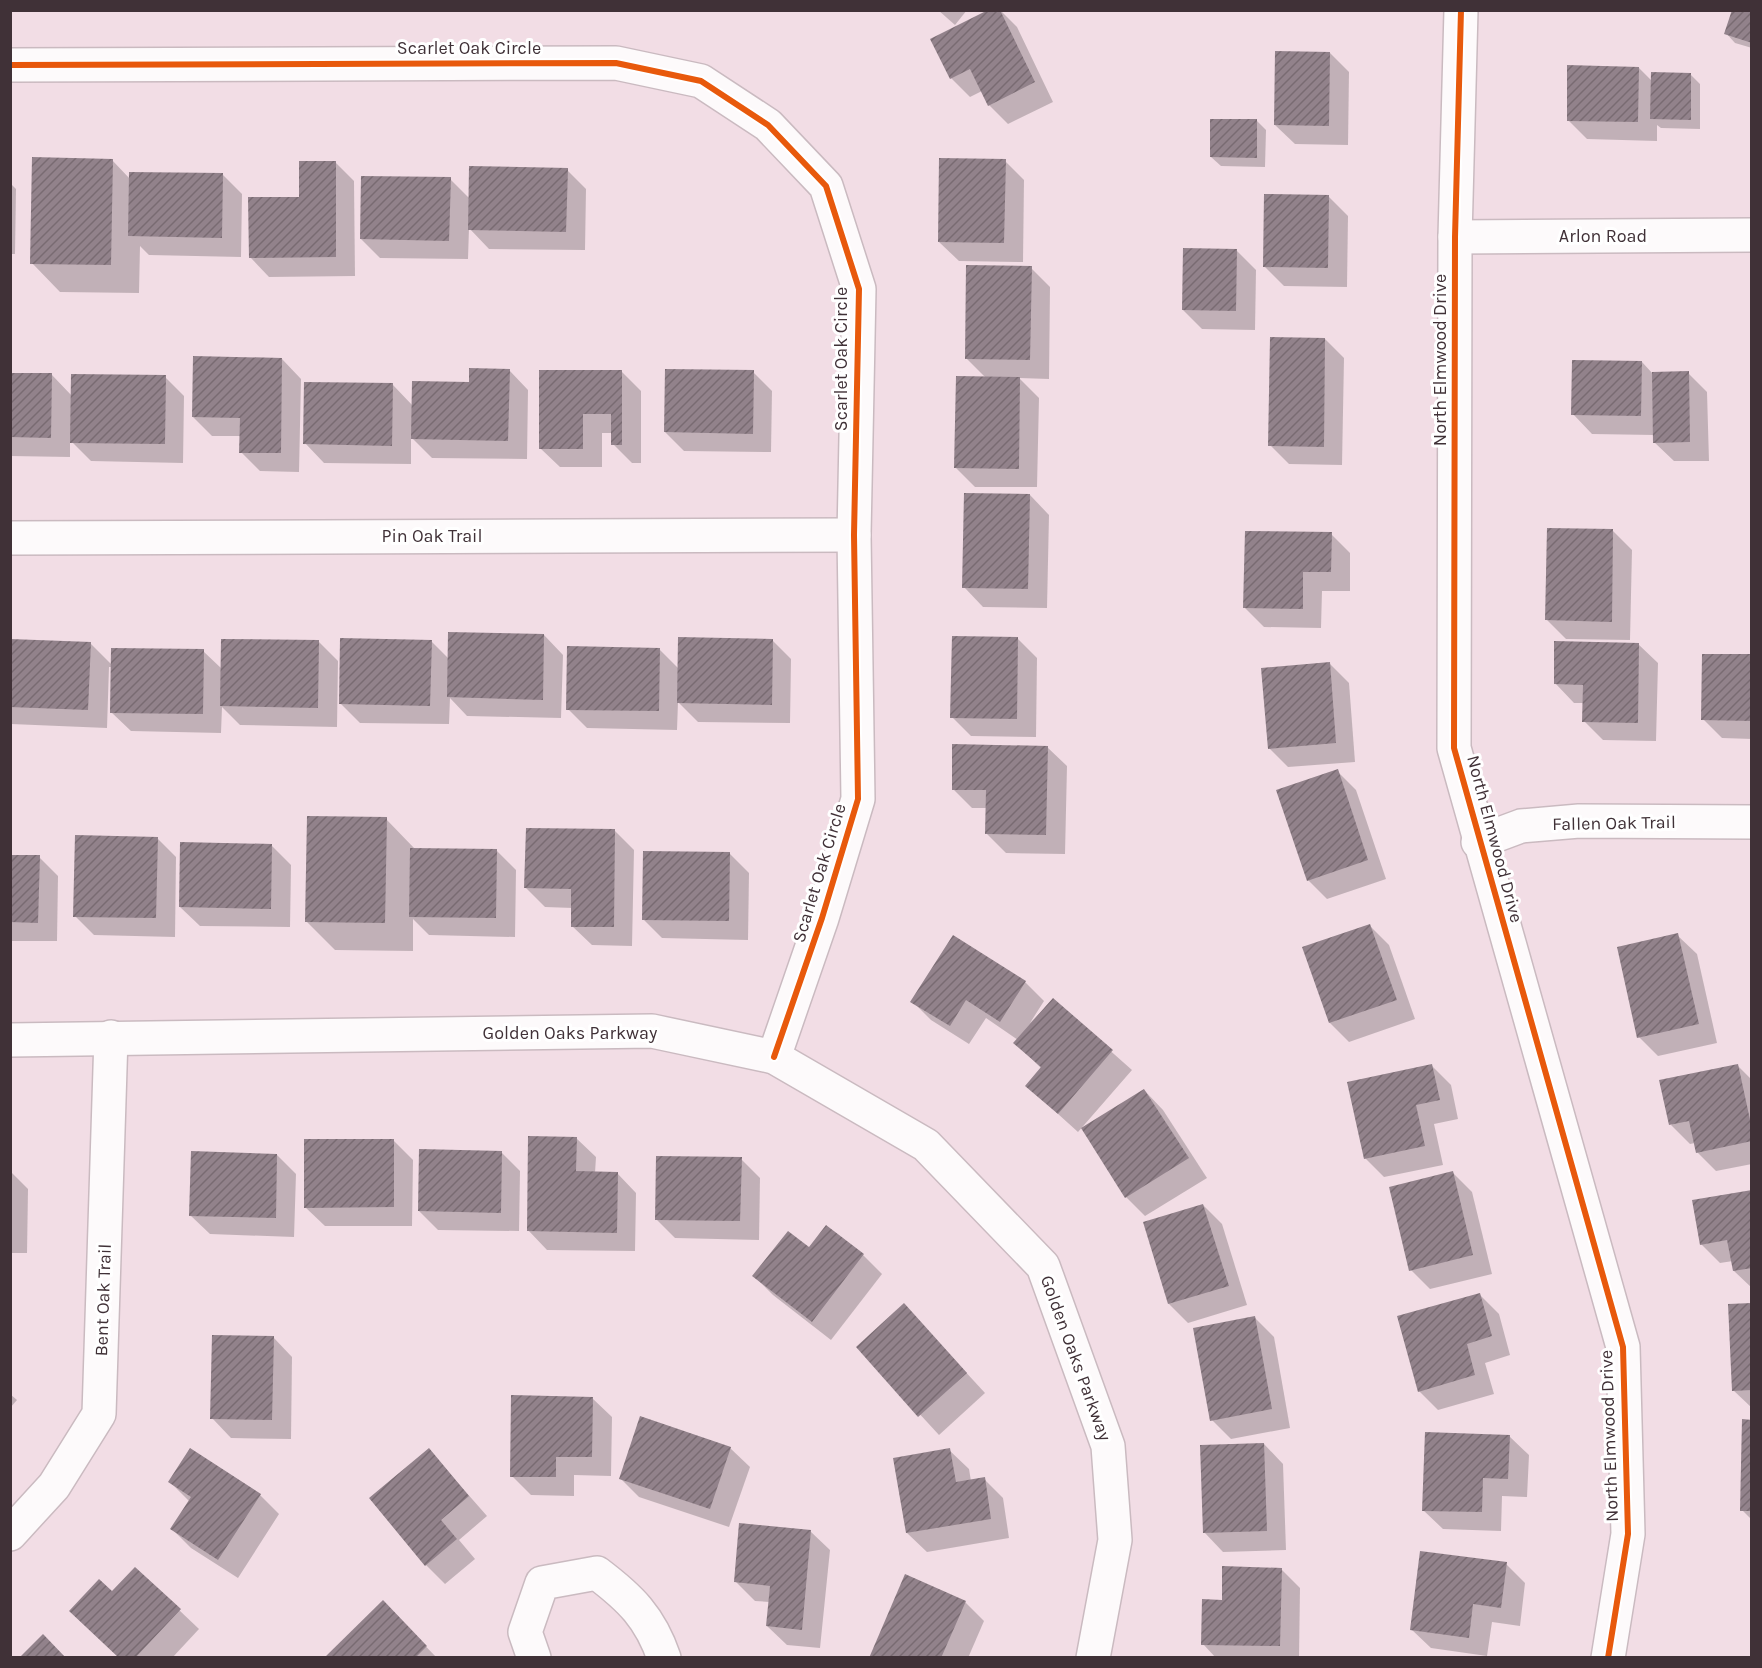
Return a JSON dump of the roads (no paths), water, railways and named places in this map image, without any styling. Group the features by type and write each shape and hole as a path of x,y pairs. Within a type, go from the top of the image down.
{"street":[{"name":"North Elmwood Drive","path":"1461,10 1455,237 1454,748 1478,842 1623,1347 1628,1534 1608,1658"},
{"name":"Scarlet Oak Circle","path":"10,65 616,63 701,81 768,125 826,186 858,289 854,535 858,799 822,918 774,1057"},
{"name":"Arlon Road","path":"1455,237 1752,235"},
{"name":"Pin Oak Trail","path":"10,538 854,535"},
{"name":"Fallen Oak Trail","path":"1478,842 1521,826 1579,821 1752,822"},
{"name":"Golden Oaks Parkway","path":"10,1040 652,1031 774,1057 926,1145 1043,1266 1108,1446 1115,1540 1093,1658"},
{"name":"Bent Oak Trail","path":"10,1534 54,1486 99,1414 111,1037"},
{"path":"534,1658 525,1632 542,1583 597,1573 624,1594 655,1631 663,1658"}]}
